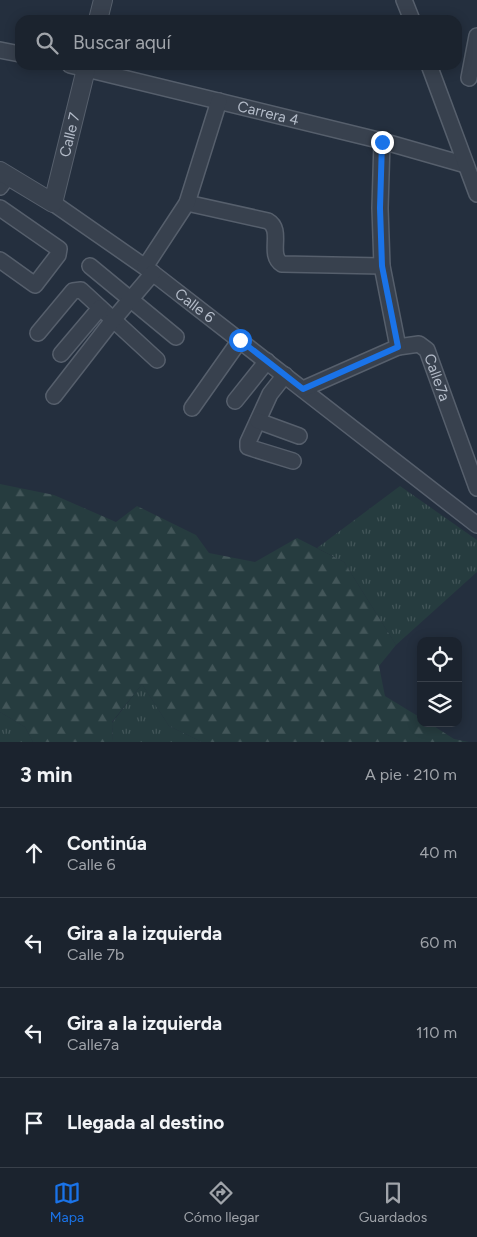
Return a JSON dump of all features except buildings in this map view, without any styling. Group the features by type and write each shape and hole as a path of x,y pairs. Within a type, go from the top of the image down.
{"street":[{"path":"99,15 103,0"},
{"path":"404,0 410,15"},
{"path":"468,78 477,36"},
{"path":"0,50 15,53"},
{"name":"Calle 7","path":"53,203 80,70"},
{"name":"Carrera 4","path":"97,70 466,165"},
{"path":"430,70 477,194"},
{"path":"54,396 113,320 131,300 187,203 218,101"},
{"path":"303,389 398,347 382,266 380,208 382,142"},
{"name":"Calle 6","path":"3,178 53,203 149,270 477,525"},
{"path":"187,203 268,221 273,224 276,230 276,258 282,264 382,266"},
{"path":"0,209 59,249 58,255 35,285 0,260"},
{"path":"90,266 176,337"},
{"path":"38,334 76,290 81,290 156,360"},
{"path":"61,354 100,308"},
{"path":"192,408 240,340"},
{"name":"Calle7a","path":"398,347 419,344 427,350 477,488"},
{"path":"235,401 268,361"},
{"path":"285,375 270,394 248,442 248,446 293,461"},
{"path":"258,421 299,436"}],"green space":[{"path":"0,484 54,495 116,522 137,506 196,535 209,553 255,562 297,538 344,562 396,645 379,666 385,696 417,716 417,727 435,727 454,739 469,742 202,742 169,726 142,684 112,722 113,742 33,742 25,727 0,712"},
{"path":"400,486 477,540 477,572 396,645 344,562 317,548"},
{"path":"142,684 169,726 202,742 113,742 112,723"},
{"path":"0,712 25,727 33,742 0,742"}],"route":[{"path":"240,340 303,389 398,347 382,266 380,208 382,142"}]}
